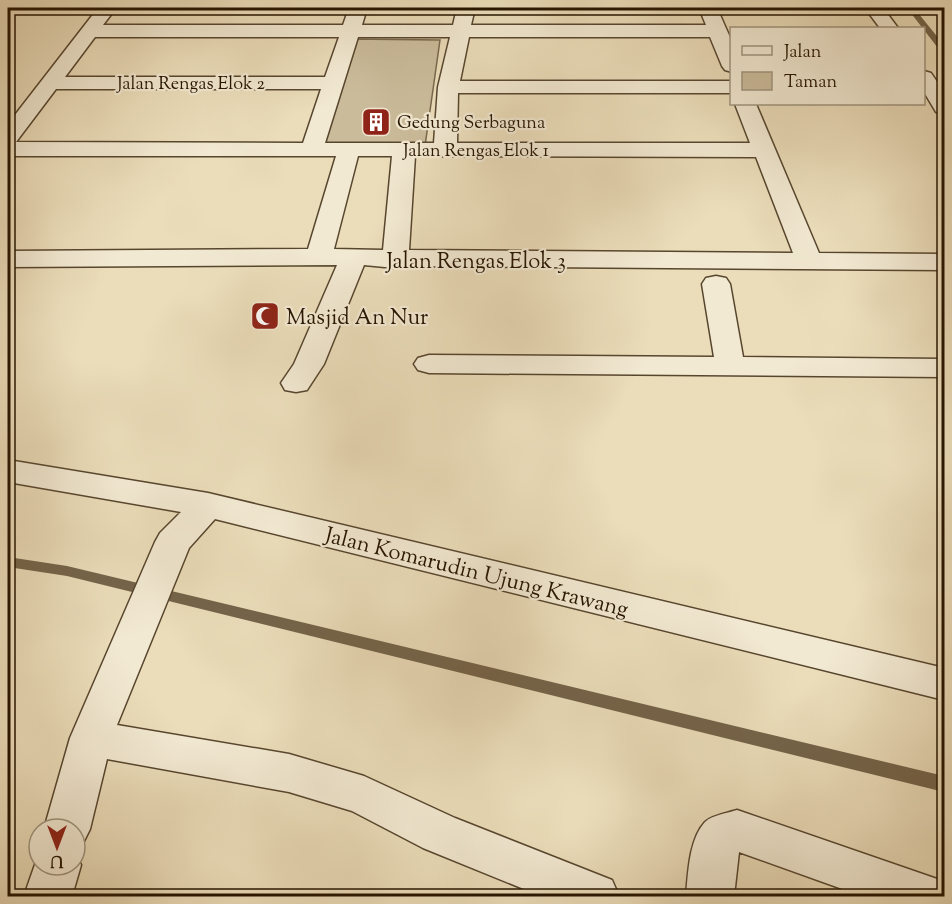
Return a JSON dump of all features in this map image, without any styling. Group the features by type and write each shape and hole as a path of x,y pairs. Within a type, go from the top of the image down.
{"street":[{"path":"8,138 107,8"},
{"path":"312,149 358,8"},
{"path":"444,149 448,87 466,8"},
{"path":"708,8 730,61"},
{"path":"874,8 888,27"},
{"path":"89,31 718,31"},
{"path":"925,78 945,107"},
{"name":"Jalan Rengas Elok 2","path":"49,83 333,83"},
{"path":"448,87 730,87"},
{"path":"746,105 809,261"},
{"name":"Jalan Rengas Elok 1","path":"8,149 765,150"},
{"path":"319,257 349,149"},
{"path":"395,260 404,149"},
{"name":"Jalan Rengas Elok 3","path":"8,259 319,257 395,260 945,262"},
{"path":"296,383 309,364 352,259"},
{"path":"716,285 730,366"},
{"path":"429,364 945,368"},
{"name":"Jalan Komarudin Ujung Krawang","path":"8,471 208,505 945,684"},
{"path":"70,817 91,738 173,542 208,505"},
{"path":"91,738 289,773 364,795 439,833 596,897"},
{"path":"710,897 717,844 723,835 737,831 923,897"},
{"path":"48,897 54,877"}],"green space":[{"path":"348,39 440,40 425,146 323,148"}],"waterway":[{"path":"911,8 944,50"},
{"path":"8,562 67,571 944,784"}],"place":[{"name":"Gedung Serbaguna","path":"376,122"},
{"name":"Masjid An Nur","path":"265,316"}]}
